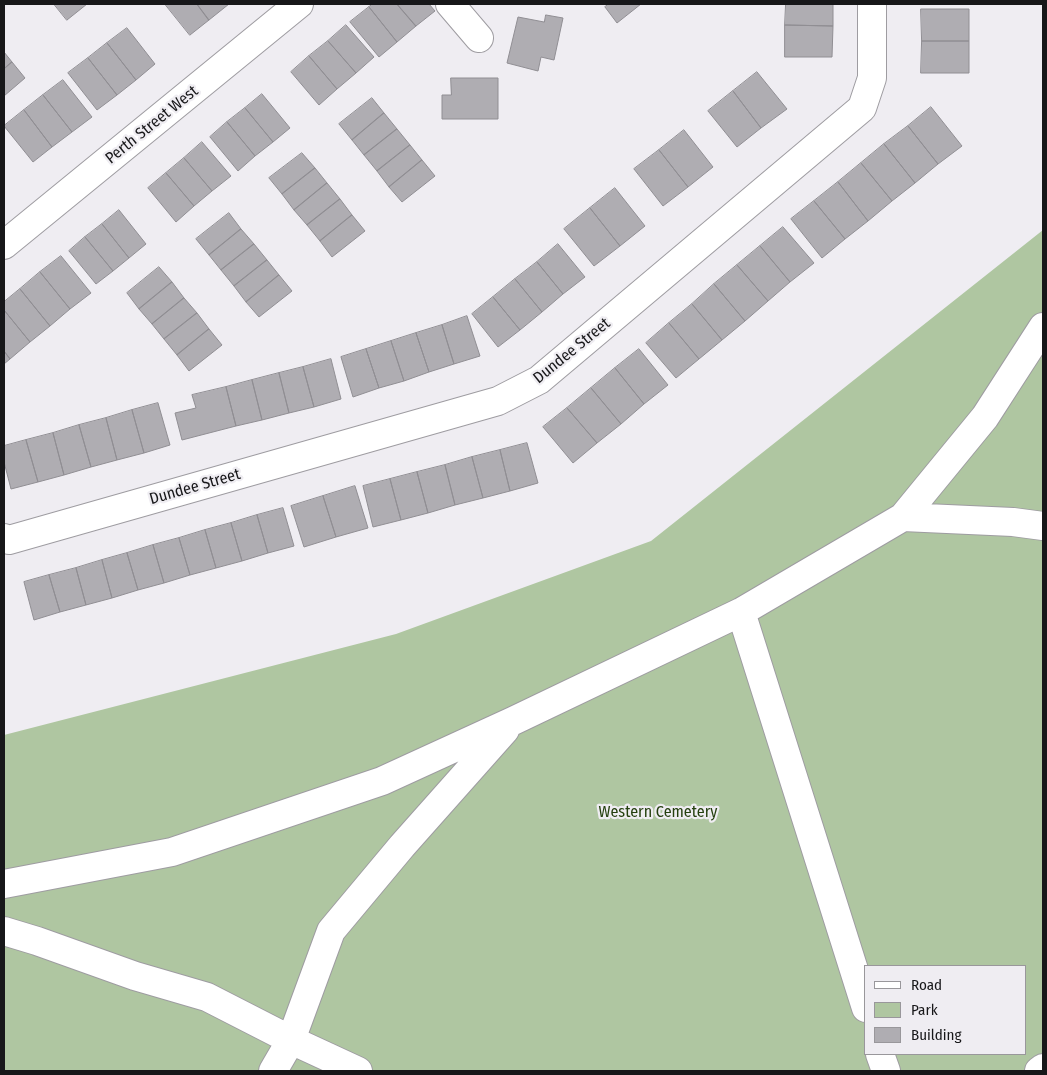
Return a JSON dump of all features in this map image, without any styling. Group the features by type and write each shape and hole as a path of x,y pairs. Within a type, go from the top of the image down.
{"street":[{"name":"Perth Street West","path":"4,245 299,4"},
{"path":"450,4 479,38"},
{"name":"Dundee Street","path":"4,538 9,540 498,401 539,380 862,108 872,78 872,4"},
{"path":"4,884 172,852 382,781 513,721 741,612 903,517 985,417 1043,327"},
{"path":"903,517 1013,522 1043,526"},
{"path":"741,612 864,1002"},
{"path":"273,1071 291,1040 331,931 402,846 513,721"},
{"path":"4,931 135,976 207,997 291,1040 358,1071"},
{"path":"880,1055 886,1071"},
{"path":"1039,1071 1043,1068"}],"green space":[{"name":"Western Cemetery","path":"1043,230 1043,1071 4,1071 4,735 396,634 651,541"}],"building":[{"path":"54,4 87,4 67,20"},
{"path":"165,4 197,4 209,20 190,35"},
{"path":"197,4 229,4 209,20"},
{"path":"373,4 397,4 416,26 397,42 369,7"},
{"path":"397,4 429,4 435,11 416,26"},
{"path":"609,4 641,4 617,23 605,7"},
{"path":"786,4 833,4 833,26 785,25"},
{"path":"369,7 397,42 379,57 350,22"},
{"path":"921,9 969,9 969,41 922,41"},
{"path":"546,15 563,18 554,60 541,57 538,71 507,63 518,17 544,22"},
{"path":"346,25 374,57 356,73 328,41"},
{"path":"785,25 833,26 832,57 785,57"},
{"path":"127,28 155,64 136,80 107,43"},
{"path":"328,41 356,73 337,89 309,56"},
{"path":"922,41 969,41 969,73 921,73"},
{"path":"107,43 136,80 117,95 88,58"},
{"path":"4,52 12,62 4,69"},
{"path":"309,56 337,89 319,105 291,72"},
{"path":"88,58 117,95 97,110 68,73"},
{"path":"12,62 25,78 4,96 4,69"},
{"path":"757,72 787,109 761,128 733,91"},
{"path":"451,78 498,78 498,119 442,119 442,95 451,95"},
{"path":"63,80 92,117 72,132 43,95"},
{"path":"733,91 761,128 737,147 708,111"},
{"path":"262,94 290,128 273,142 245,108"},
{"path":"43,95 72,132 52,147 24,110"},
{"path":"372,98 384,113 352,140 339,124"},
{"path":"931,107 962,146 938,164 908,126"},
{"path":"245,108 273,142 255,156 227,122"},
{"path":"24,110 52,147 33,162 4,126"},
{"path":"384,113 397,129 364,155 352,140"},
{"path":"227,122 255,156 238,171 210,137"},
{"path":"908,126 938,164 915,183 884,144"},
{"path":"397,129 410,145 377,171 364,155"},
{"path":"684,130 713,167 688,187 659,150"},
{"path":"202,142 231,176 212,191 184,158"},
{"path":"884,144 915,183 892,201 861,163"},
{"path":"410,145 422,160 389,187 377,171"},
{"path":"659,150 688,187 663,206 634,169"},
{"path":"302,153 315,168 282,194 269,178"},
{"path":"184,158 212,191 194,206 166,173"},
{"path":"422,160 435,176 402,202 389,187"},
{"path":"861,163 892,201 868,221 838,182"},
{"path":"315,168 327,183 294,210 282,194"},
{"path":"166,173 194,206 176,222 148,188"},
{"path":"838,182 868,221 845,239 814,201"},
{"path":"327,183 340,199 307,225 294,210"},
{"path":"615,188 645,226 620,246 590,208"},
{"path":"340,199 352,215 320,241 307,225"},
{"path":"814,201 845,239 822,258 791,219"},
{"path":"590,208 620,246 594,266 564,229"},
{"path":"119,210 146,244 129,258 102,224"},
{"path":"229,213 241,229 209,255 196,239"},
{"path":"352,215 365,231 332,257 320,241"},
{"path":"102,224 129,258 113,271 85,237"},
{"path":"783,227 814,263 790,282 760,246"},
{"path":"241,229 254,244 221,270 209,255"},
{"path":"85,237 113,271 96,284 69,251"},
{"path":"254,244 267,260 234,286 221,270"},
{"path":"558,244 585,277 563,294 537,262"},
{"path":"760,246 790,282 768,301 737,265"},
{"path":"61,256 91,293 70,309 40,272"},
{"path":"267,260 279,275 246,302 234,286"},
{"path":"537,262 563,294 542,312 515,279"},
{"path":"737,265 768,301 745,321 714,284"},
{"path":"159,267 172,282 139,309 127,293"},
{"path":"40,272 70,309 50,326 20,289"},
{"path":"279,275 292,291 259,317 246,302"},
{"path":"515,279 542,312 520,330 493,297"},
{"path":"172,282 184,298 152,324 139,309"},
{"path":"714,284 745,321 722,340 692,304"},
{"path":"20,289 50,326 30,342 4,310 4,302"},
{"path":"493,297 520,330 498,347 472,314"},
{"path":"184,298 197,313 164,339 152,324"},
{"path":"692,304 722,340 699,359 669,323"},
{"path":"4,310 30,342 10,359 4,351"},
{"path":"197,313 209,329 177,355 164,339"},
{"path":"467,316 480,356 454,364 442,325"},
{"path":"669,323 699,359 676,378 646,343"},
{"path":"442,325 454,364 429,372 416,333"},
{"path":"209,329 222,345 189,371 177,355"},
{"path":"416,333 429,372 404,381 391,341"},
{"path":"391,341 404,381 379,388 366,349"},
{"path":"366,349 379,388 353,397 341,357"},
{"path":"639,349 668,385 644,404 615,368"},
{"path":"4,351 10,359 4,364"},
{"path":"331,359 341,399 314,407 303,367"},
{"path":"303,367 314,407 289,413 279,373"},
{"path":"615,368 644,404 621,424 591,388"},
{"path":"279,373 289,413 262,420 252,380"},
{"path":"252,380 262,420 236,426 226,387"},
{"path":"226,387 236,426 182,440 175,413 196,408 192,395"},
{"path":"591,388 621,424 597,443 567,408"},
{"path":"158,403 170,445 144,453 132,410"},
{"path":"567,408 597,443 573,463 543,427"},
{"path":"132,410 144,453 117,460 106,418"},
{"path":"106,418 117,460 91,467 79,425"},
{"path":"79,425 91,467 64,475 53,433"},
{"path":"53,433 64,475 38,482 26,440"},
{"path":"26,440 38,482 11,489 4,462 4,446"},
{"path":"527,443 538,483 510,491 500,450"},
{"path":"500,450 510,491 483,498 472,457"},
{"path":"472,457 483,498 455,505 445,465"},
{"path":"445,465 455,505 428,513 417,472"},
{"path":"417,472 428,513 401,520 390,479"},
{"path":"390,479 401,520 373,527 363,486"},
{"path":"355,486 368,528 336,537 323,496"},
{"path":"323,496 336,537 304,547 291,506"},
{"path":"283,508 294,546 268,553 257,515"},
{"path":"257,515 268,553 242,561 231,523"},
{"path":"231,523 242,561 216,568 205,530"},
{"path":"205,530 216,568 190,575 179,538"},
{"path":"179,538 190,575 164,583 153,545"},
{"path":"153,545 164,583 138,590 127,553"},
{"path":"127,553 138,590 112,598 102,560"},
{"path":"102,560 112,598 86,605 76,568"},
{"path":"76,568 86,605 60,612 49,575"},
{"path":"49,575 60,612 34,620 24,582"}]}
